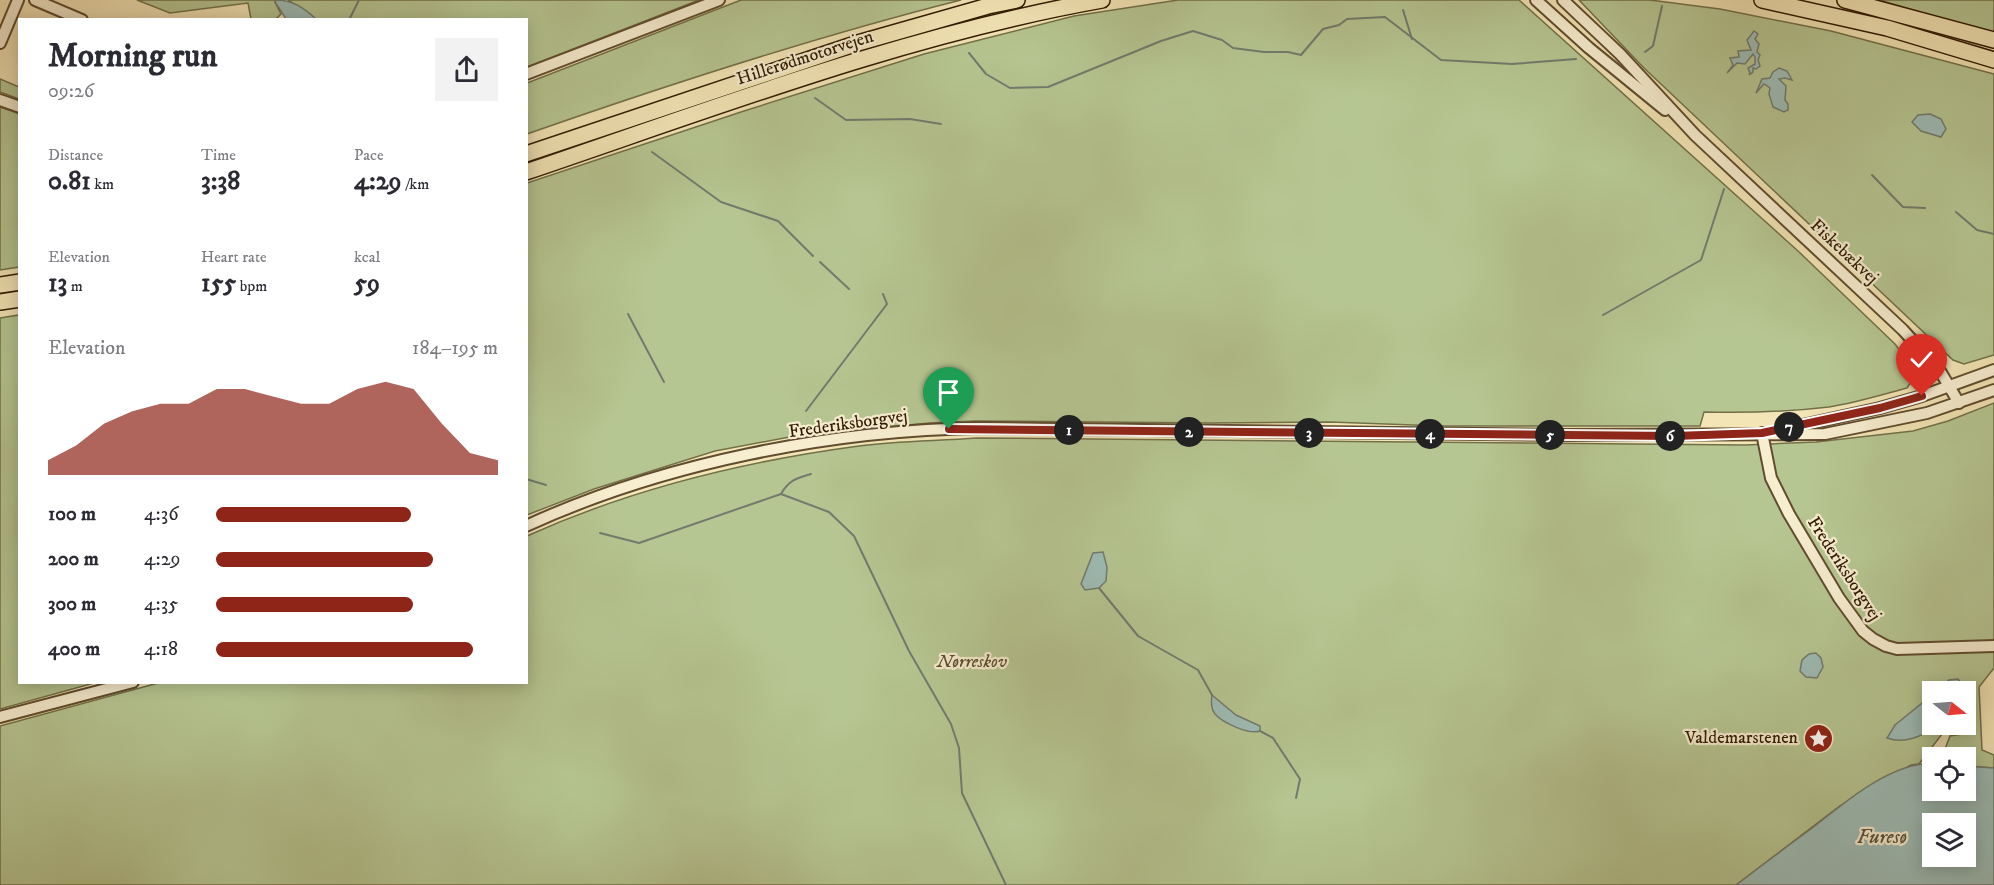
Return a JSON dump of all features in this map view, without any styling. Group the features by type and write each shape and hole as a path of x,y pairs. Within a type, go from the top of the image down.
{"highway":[{"name":"Hillerødmotorvejen","path":"528,153 858,43 1017,0"},
{"name":"Hillerødmotorvejen","path":"528,171 866,58 947,34 1102,0"},
{"path":"1762,0 1887,28 1994,60"},
{"path":"1845,0 1994,40"},
{"path":"0,285 18,282"},
{"path":"0,302 18,299"}],"street":[{"path":"0,43 18,0"},
{"path":"35,0 56,15 72,18"},
{"path":"528,73 719,0"},
{"name":"Fiskebækvej","path":"1536,0 1588,48 1695,135 1904,330 1940,371 1951,386 1959,403"},
{"name":"Fiskebækvej","path":"1563,0 1620,54 1695,135"},
{"path":"0,100 18,107"},
{"name":"Frederiksborgvej","path":"1762,433 1880,408 1994,370"},
{"name":"Frederiksborgvej","path":"528,525 568,507 697,466 813,443 924,431 981,428 1652,436 1825,434 1900,420 1994,390"},
{"name":"Frederiksborgvej","path":"1762,433 1775,487 1839,598 1863,631 1886,646 1897,649 1994,646"},
{"path":"0,717 125,684"}],"green space":[{"path":"137,0 276,0 281,14 277,18 251,18 248,3 170,13"},
{"path":"288,0 699,0 528,67 528,18 315,18"},
{"path":"741,0 961,0 742,62 528,134 528,83"},
{"path":"1178,0 1519,0 1798,251 1895,344 1917,373 1907,388 1858,401 1798,410 1704,412 1700,426 975,421 800,435 715,451 594,489 528,515 528,183 924,54 1074,16"},
{"path":"1579,0 1650,0 1720,9 1831,31 1994,74 1994,355 1964,364 1953,360 1644,68"},
{"path":"1879,0 1994,0 1994,34"},
{"path":"0,79 18,87 18,99 0,92"},
{"path":"0,107 18,113 18,267 0,270"},
{"path":"18,315 18,684 90,684 0,709 0,318"},
{"name":"Nørreskov","path":"1994,403 1994,668 1979,687 1982,750 1994,755 1994,768 1976,767 1976,747 1946,747 1950,736 1976,735 1976,681 1922,681 1922,735 1941,735 1932,747 1922,747 1922,760 1919,764 1911,765 1840,806 1736,885 0,885 0,726 154,684 528,684 528,536 607,504 732,469 859,446 977,438 1745,445 1816,442 1913,431 1948,421"}],"water":[{"path":"276,0 288,1 298,5 315,18 285,18 275,2"},
{"path":"1754,31 1758,34 1755,39 1759,44 1757,52 1760,55 1758,60 1760,66 1753,68 1753,72 1749,75 1748,68 1755,64 1753,54 1745,64 1737,63 1727,73 1733,65 1730,58 1739,57 1738,51 1751,50 1747,40"},
{"path":"1779,68 1787,71 1792,80 1779,79 1786,86 1785,100 1788,110 1784,112 1773,107 1769,94 1770,88 1764,84 1756,93 1762,79 1770,78"},
{"path":"1930,114 1941,119 1946,129 1941,137 1921,131 1912,122 1918,115"},
{"path":"1103,552 1107,567 1106,581 1099,588 1085,590 1081,584 1093,553"},
{"path":"1816,653 1821,658 1823,667 1817,678 1806,677 1800,671 1802,660 1809,654"},
{"path":"1212,695 1236,715 1260,726 1260,731 1243,730 1215,714 1211,702"},
{"path":"1922,703 1922,734 1907,740 1887,738 1895,725"},
{"name":"Furesø","path":"1922,764 1922,801 1976,801 1976,767 1994,768 1994,885 1736,885 1852,797 1883,777"}],"waterway":[{"path":"350,18 359,0"},
{"path":"1645,52 1653,46 1662,6"},
{"path":"1403,10 1412,39"},
{"path":"969,53 986,74 1010,88 1048,87 1161,41 1193,31 1222,40 1233,48 1301,55 1323,29 1339,25 1347,19 1385,17 1441,60 1512,64 1576,59"},
{"path":"815,98 846,120 910,119 941,124"},
{"path":"652,152 721,202 778,221 813,256"},
{"path":"1872,175 1903,207 1925,208"},
{"path":"1603,315 1701,260 1724,189"},
{"path":"1956,212 1977,230 1994,234"},
{"path":"820,262 849,289"},
{"path":"806,411 887,304 883,294"},
{"path":"628,314 664,382"},
{"path":"811,474 794,480 781,494 829,512 854,536 909,651 951,724 959,748 962,793 1006,885"},
{"path":"528,480 546,485"},
{"path":"600,533 639,543 781,494"},
{"path":"1099,588 1138,636 1198,670 1212,695"},
{"path":"1260,731 1273,738 1300,779 1296,798"}],"place":[{"name":"Valdemarstenen","path":"1819,738"}],"route":[{"path":"949,429 1674,436 1762,433 1880,408 1922,396"}]}
